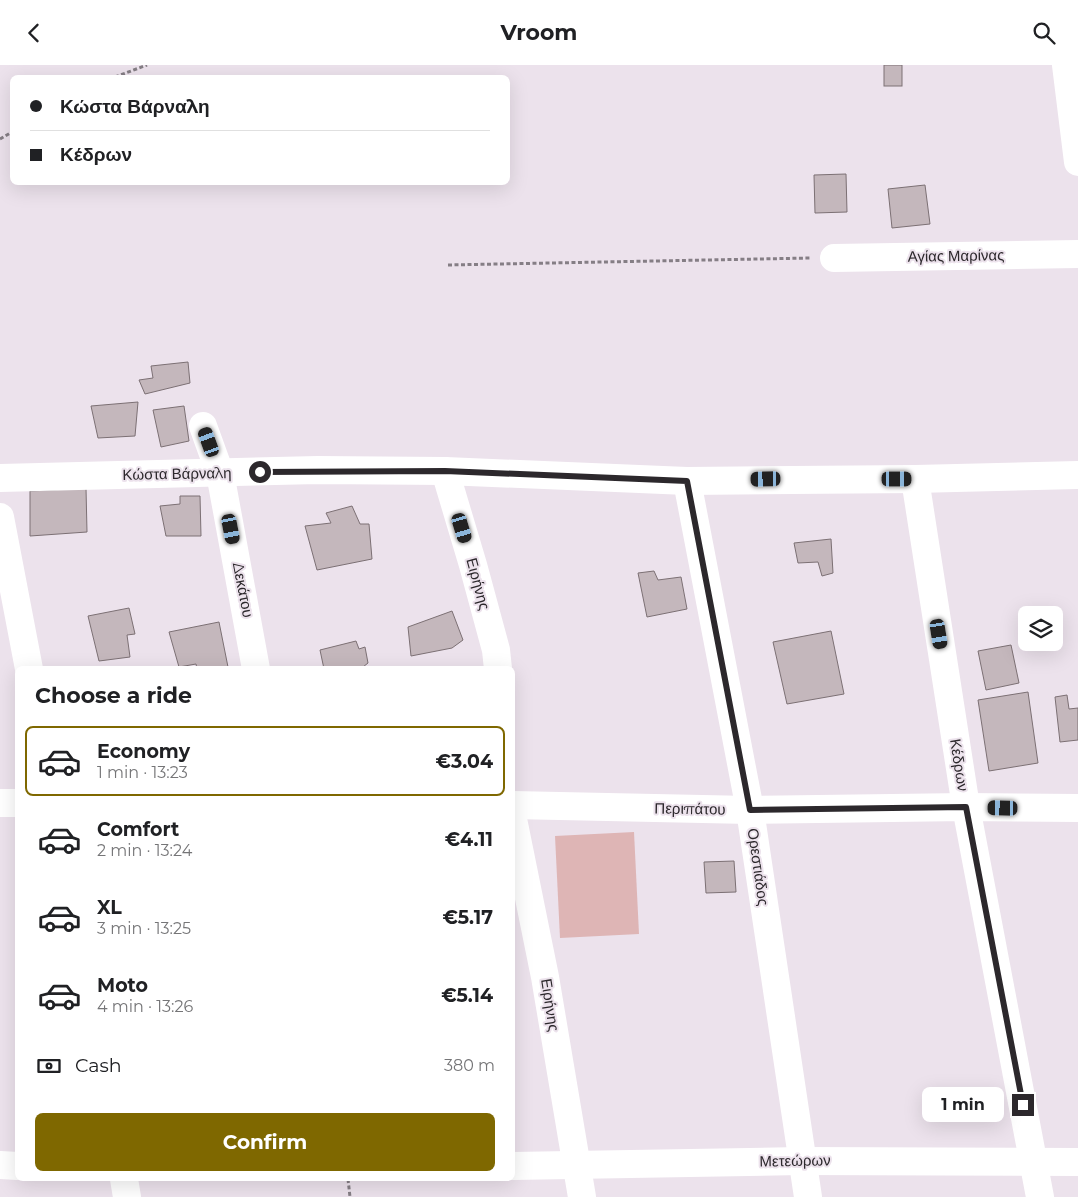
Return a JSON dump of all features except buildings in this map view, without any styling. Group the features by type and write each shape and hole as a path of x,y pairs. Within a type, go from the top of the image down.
{"street":[{"path":"1066,65 1078,162"},
{"name":"Αγίας Μαρίνας","path":"834,258 1078,255"},
{"name":"Δεκάτου","path":"203,426 220,473 255,666"},
{"name":"Κώστα Βάρναλη","path":"0,478 318,470 445,471 687,481 1078,475"},
{"name":"Ειρήνης","path":"445,471 476,575 496,650 498,666"},
{"name":"Κέδρων","path":"915,479 966,807 1040,1197"},
{"name":"Ορεστιάδος","path":"687,481 750,810 801,1161 808,1197"},
{"path":"0,517 28,666"},
{"path":"0,803 15,803"},
{"name":"Περιπάτου","path":"515,805 750,810 966,807 1078,808"},
{"name":"Ειρήνης","path":"515,829 545,977 582,1197"},
{"name":"Μετεώρων","path":"515,1166 801,1161 1078,1162"},
{"path":"0,1165 15,1165"},
{"path":"124,1181 127,1197"}],"path":[{"path":"120,75 147,65"},
{"path":"448,265 834,258"},
{"path":"348,1181 350,1197"}],"shaded area":[{"path":"634,832 639,934 560,938 555,836"}],"route":[{"path":"260,472 318,470 445,471 687,481 750,810 966,807 1023,1105"}]}
